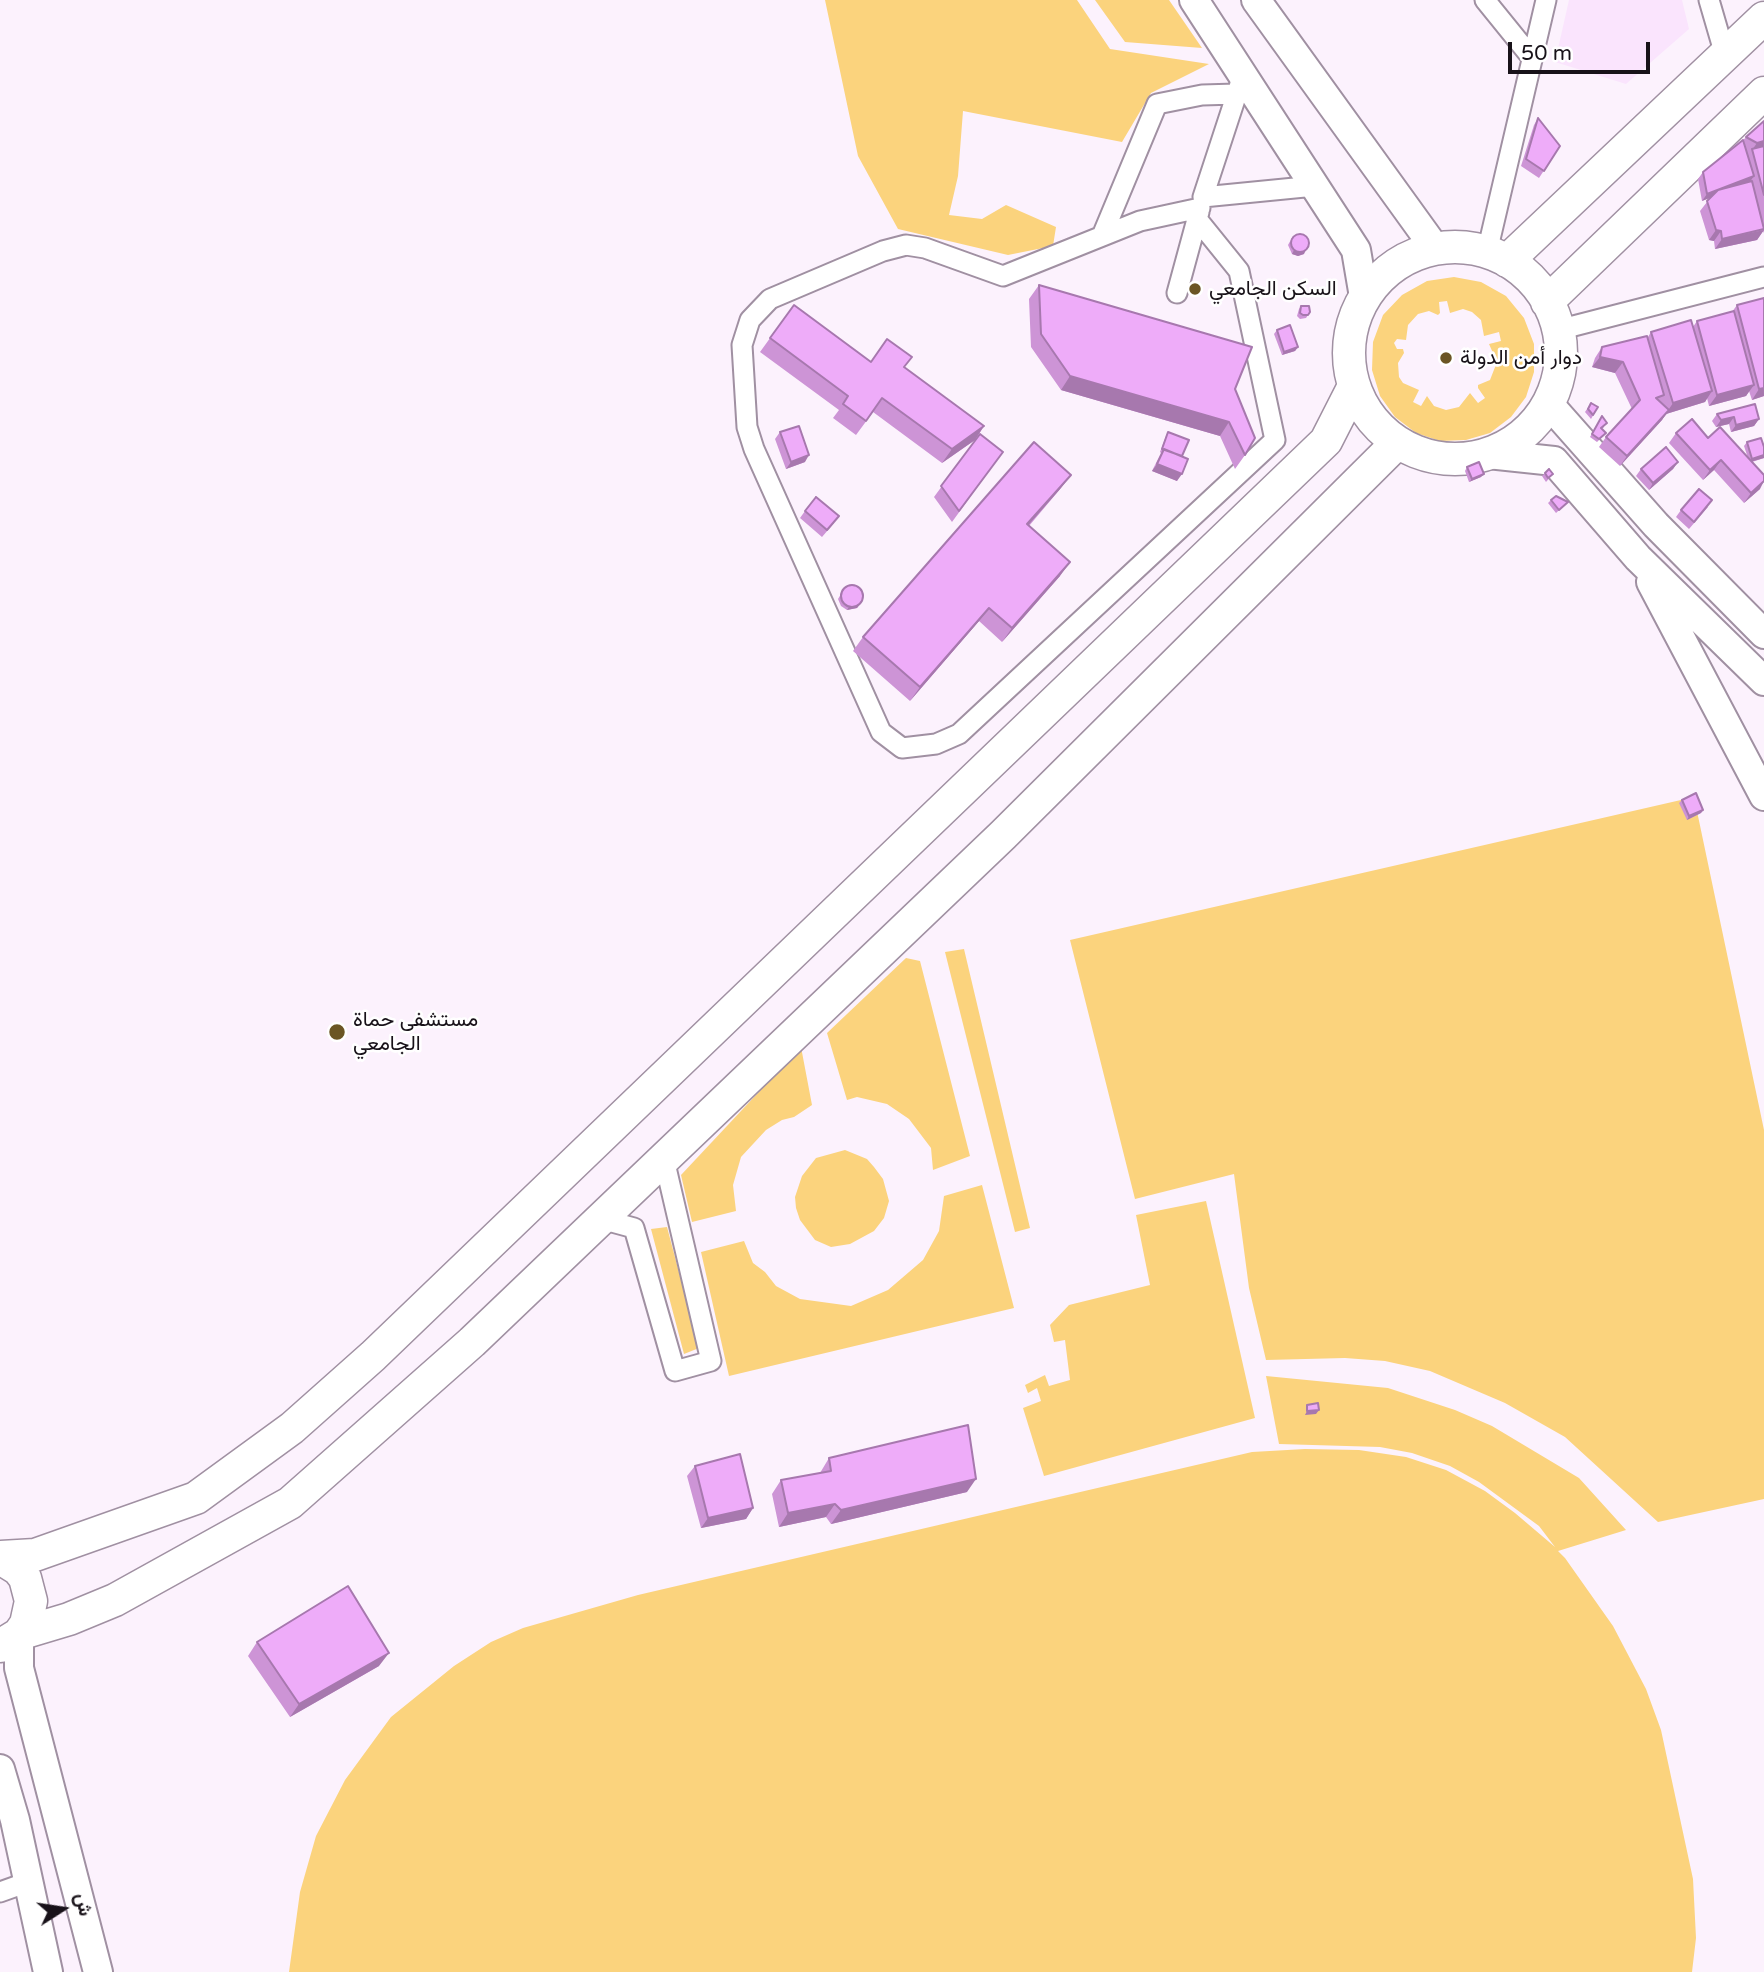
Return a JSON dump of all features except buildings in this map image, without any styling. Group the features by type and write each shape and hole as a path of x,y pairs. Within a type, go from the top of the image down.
{"main road":[{"path":"1194,0 1240,85 1315,187 1356,250 1364,297"},
{"path":"1256,0 1435,248"},
{"path":"1497,256 1764,18"},
{"path":"1553,316 1764,93"},
{"path":"1461,247 1497,256 1530,278 1553,316 1561,355 1557,379 1548,403 1533,425 1512,443 1488,454 1457,460 1426,456 1397,443 1371,418 1353,386 1348,356 1352,325 1364,297 1383,274 1407,258 1435,248 1461,247"},
{"path":"0,1557 35,1555 196,1498 292,1428 383,1346 1326,441 1353,386"},
{"path":"1548,403 1656,525 1764,634"},
{"path":"10,1640 116,1600 290,1503 472,1342 1003,835 1397,443"},
{"path":"1488,454 1554,461 1638,558 1764,681"},
{"path":"1638,558 1764,796"},
{"path":"0,1557 18,1569 29,1589 30,1613 10,1640"},
{"path":"10,1640 98,1972"},
{"path":"0,1769 7,1822 28,1882 48,1972"}],"street":[{"path":"1485,0 1532,58"},
{"path":"1497,256 1532,58 1546,0"},
{"path":"1709,0 1724,55"},
{"path":"1177,293 1200,208 1240,85"},
{"path":"1102,236 1157,104 1202,96 1240,85"},
{"path":"1200,208 1238,271 1275,440 959,733 936,744 902,748 881,732 754,449 747,427 742,345 750,320 770,299 883,251 906,245 925,248 1003,276 1140,221 1200,208 1315,187"},
{"path":"1553,316 1764,277"},
{"path":"601,1219 634,1228 675,1371 711,1361 664,1159"},
{"path":"0,1892 28,1882"}],"shaded area":[{"path":"825,0 1077,0 1110,49 1209,64 1151,93 1122,142 963,111 958,176 949,215 982,219 1006,205 1056,227 1053,246 1008,255 898,229 858,156"},
{"path":"1095,0 1169,0 1202,48 1125,42"},
{"path":"1569,0 1682,0 1689,29 1626,84 1555,62"},
{"path":"1454,277 1481,282 1506,296 1524,318 1534,344 1534,372 1526,397 1511,417 1490,433 1466,440 1440,441 1416,433 1395,417 1380,396 1372,370 1373,342 1383,315 1402,295 1427,281","holes":["1447,301 1450,313 1463,309 1472,312 1481,320 1484,336 1499,332 1501,341 1489,344 1497,362 1490,380 1478,385 1485,398 1478,403 1470,393 1459,407 1446,410 1434,406 1427,396 1421,406 1413,402 1419,390 1403,383 1399,377 1398,363 1404,353 1403,349 1397,349 1394,343 1397,339 1406,340 1408,325 1418,314 1429,311 1438,315 1439,302"]},
{"path":"1694,797 1764,1130 1764,1499 1658,1522 1565,1437 1505,1403 1430,1371 1385,1361 1345,1358 1266,1360 1249,1288 1234,1174 1135,1199 1070,940"},
{"path":"964,949 1030,1228 1015,1232 945,952"},
{"path":"906,958 920,961 970,1156 933,1170 931,1148 909,1119 887,1104 857,1097 847,1100 827,1033"},
{"path":"801,1047 812,1105 766,1130 741,1157 733,1185 736,1211 692,1222 681,1175"},
{"path":"845,1150 867,1159 874,1167 883,1179 889,1201 884,1218 874,1231 850,1244 831,1247 815,1240 800,1220 795,1197 802,1176 816,1158"},
{"path":"982,1185 1014,1308 729,1376 701,1252 744,1241 753,1263 765,1272 776,1286 800,1299 851,1306 888,1290 923,1260 939,1231 944,1196"},
{"path":"1206,1201 1255,1418 1044,1476 1023,1408 1041,1401 1037,1388 1028,1393 1025,1385 1045,1375 1049,1386 1070,1380 1065,1340 1054,1342 1050,1325 1069,1305 1150,1285 1136,1215"},
{"path":"667,1227 699,1348 684,1354 651,1229"},
{"path":"1266,1376 1388,1388 1455,1410 1492,1426 1579,1478 1626,1530 1558,1551 1613,1626 1646,1689 1661,1730 1693,1879 1696,1938 1692,1972 289,1972 300,1892 316,1836 345,1780 391,1717 454,1666 491,1642 523,1628 638,1595 1252,1452 1359,1450 1406,1457 1446,1470 1485,1491 1555,1547 1539,1526 1479,1482 1450,1466 1412,1453 1380,1447 1279,1444"}],"place":[{"name":"السكن الجامعي","path":"1195,289"},
{"name":"دوار أمن الدولة","path":"1446,358"},
{"name":"مستشفى حماة الجامعي","path":"337,1032"}]}
